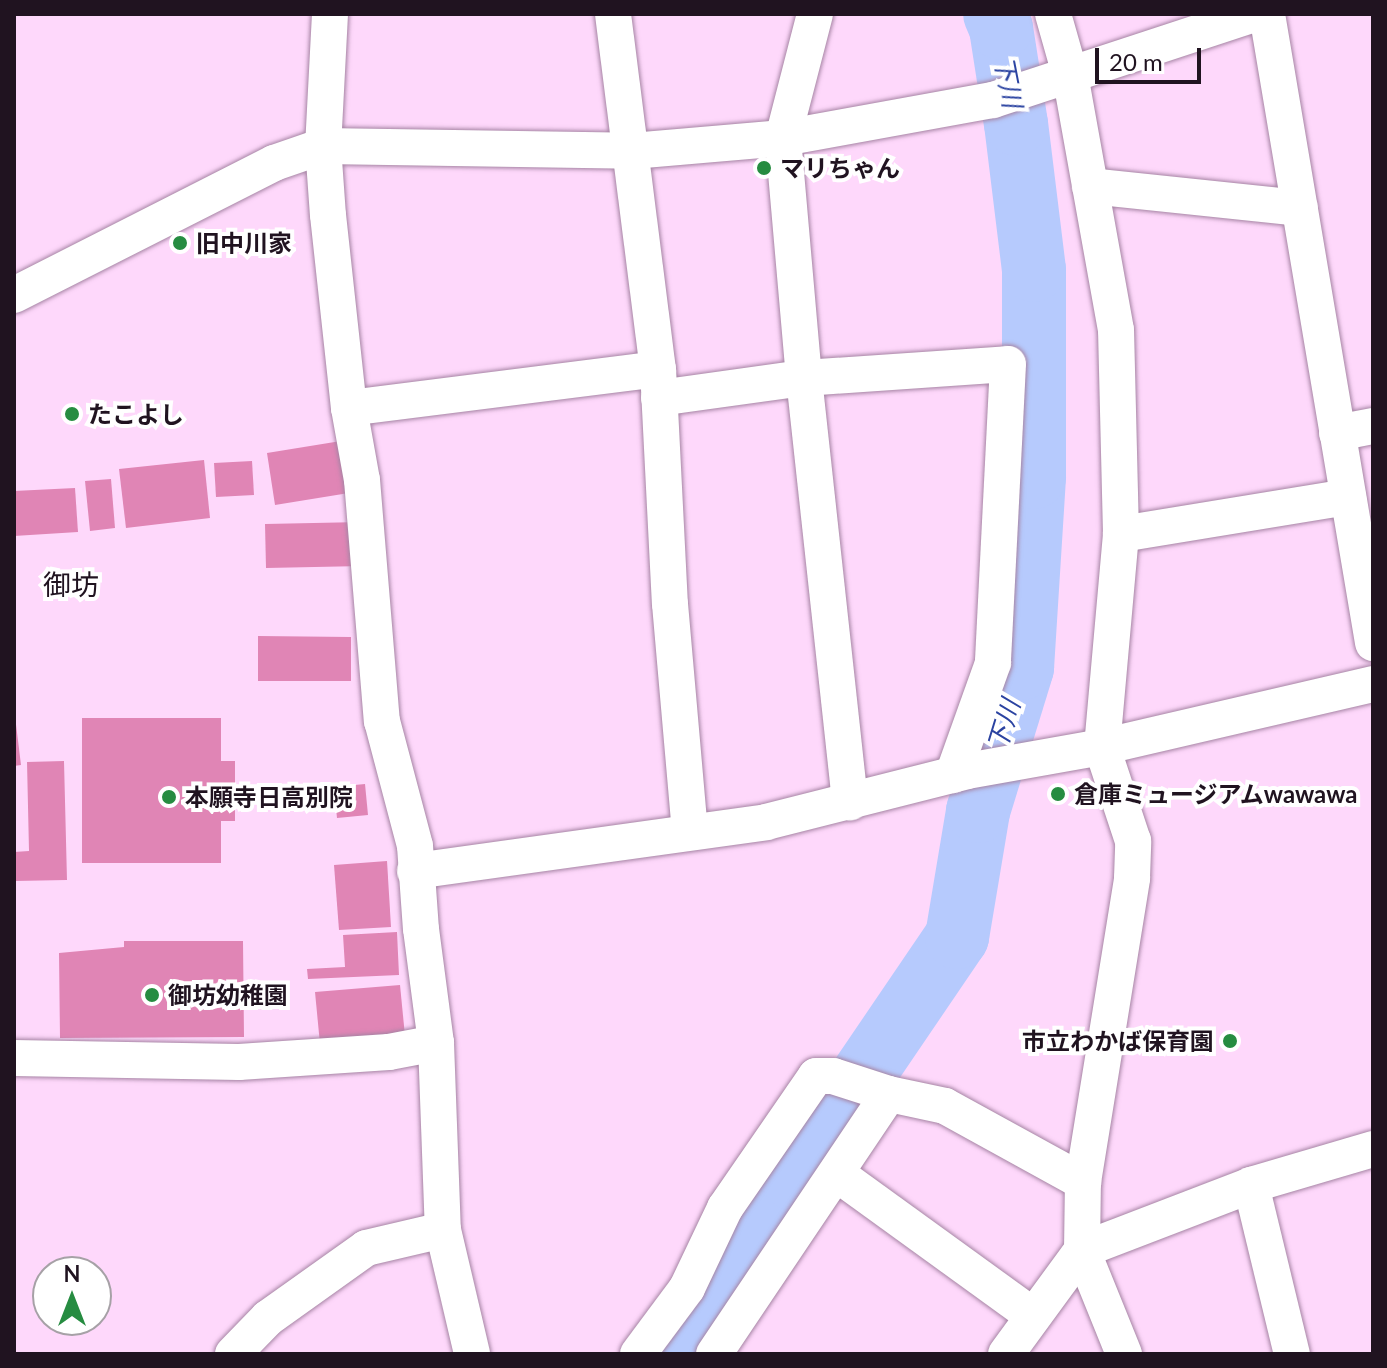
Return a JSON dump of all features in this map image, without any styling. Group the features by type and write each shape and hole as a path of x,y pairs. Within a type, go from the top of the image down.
{"street":[{"path":"330,14 323,146 349,408 362,480 382,721 415,846 415,871 436,1043 443,1230 472,1354"},
{"path":"613,14 658,384 670,604 690,832"},
{"path":"815,14 783,138 804,378 850,803"},
{"path":"1053,14 1055,79 1090,186 1116,330 1121,534 1102,747 1133,841 1132,878 1083,1182 1082,1250 1124,1354"},
{"path":"14,295 274,163 323,146 632,151 783,138 993,100 1254,14"},
{"path":"1267,14 1373,643"},
{"path":"1090,186 1300,208"},
{"path":"349,408 658,384 1008,364 993,663 960,773"},
{"path":"1337,433 1373,426"},
{"path":"1121,534 1348,497"},
{"path":"415,871 766,822 960,773 1102,747 1373,684"},
{"path":"14,1058 239,1062 389,1052 436,1043"},
{"path":"638,1354 687,1288 725,1208 816,1076 833,1076 884,1093 945,1106 1083,1182"},
{"path":"714,1354 837,1174 884,1093"},
{"path":"1006,1354 1082,1250 1251,1185 1373,1149"},
{"path":"837,1174 1032,1315"},
{"path":"1251,1185 1292,1354"},
{"path":"233,1354 268,1318 366,1248 443,1230"}],"building":[{"path":"347,440 355,492 275,505 267,453"},
{"path":"204,460 210,518 126,528 119,469"},
{"path":"252,461 254,495 216,497 214,463"},
{"path":"111,479 115,528 90,531 85,481"},
{"path":"75,488 78,532 14,536 14,491"},
{"path":"362,522 363,566 266,568 265,524"},
{"path":"258,636 351,637 351,681 258,681"},
{"path":"14,708 21,765 14,766"},
{"path":"82,718 221,718 221,761 235,761 235,821 221,821 221,863 82,863"},
{"path":"64,761 67,880 14,881 14,852 29,851 27,762"},
{"path":"365,784 368,815 337,818 334,787"},
{"path":"387,861 391,927 339,930 334,865"},
{"path":"397,932 399,975 308,979 307,969 345,967 343,935"},
{"name":"御坊幼稚園","path":"124,941 243,941 244,1037 60,1038 59,953 124,947"},
{"path":"400,985 405,1036 320,1044 315,992"}],"waterway":[{"name":"下川","path":"680,1354 793,1178 957,937 978,811 1022,668 1034,477 1034,270 1016,124 1001,28 995,14"}],"place":[{"name":"マリちゃん","path":"764,168"},
{"name":"旧中川家","path":"180,243"},
{"name":"たこよし","path":"72,414"},
{"name":"倉庫ミュージアムwawawa","path":"1058,794"},
{"name":"本願寺日高別院","path":"169,797"},
{"name":"御坊幼稚園","path":"152,995"},
{"name":"市立わかば保育園","path":"1230,1041"}],"district":[{"name":"御坊","path":"71,584"}]}
